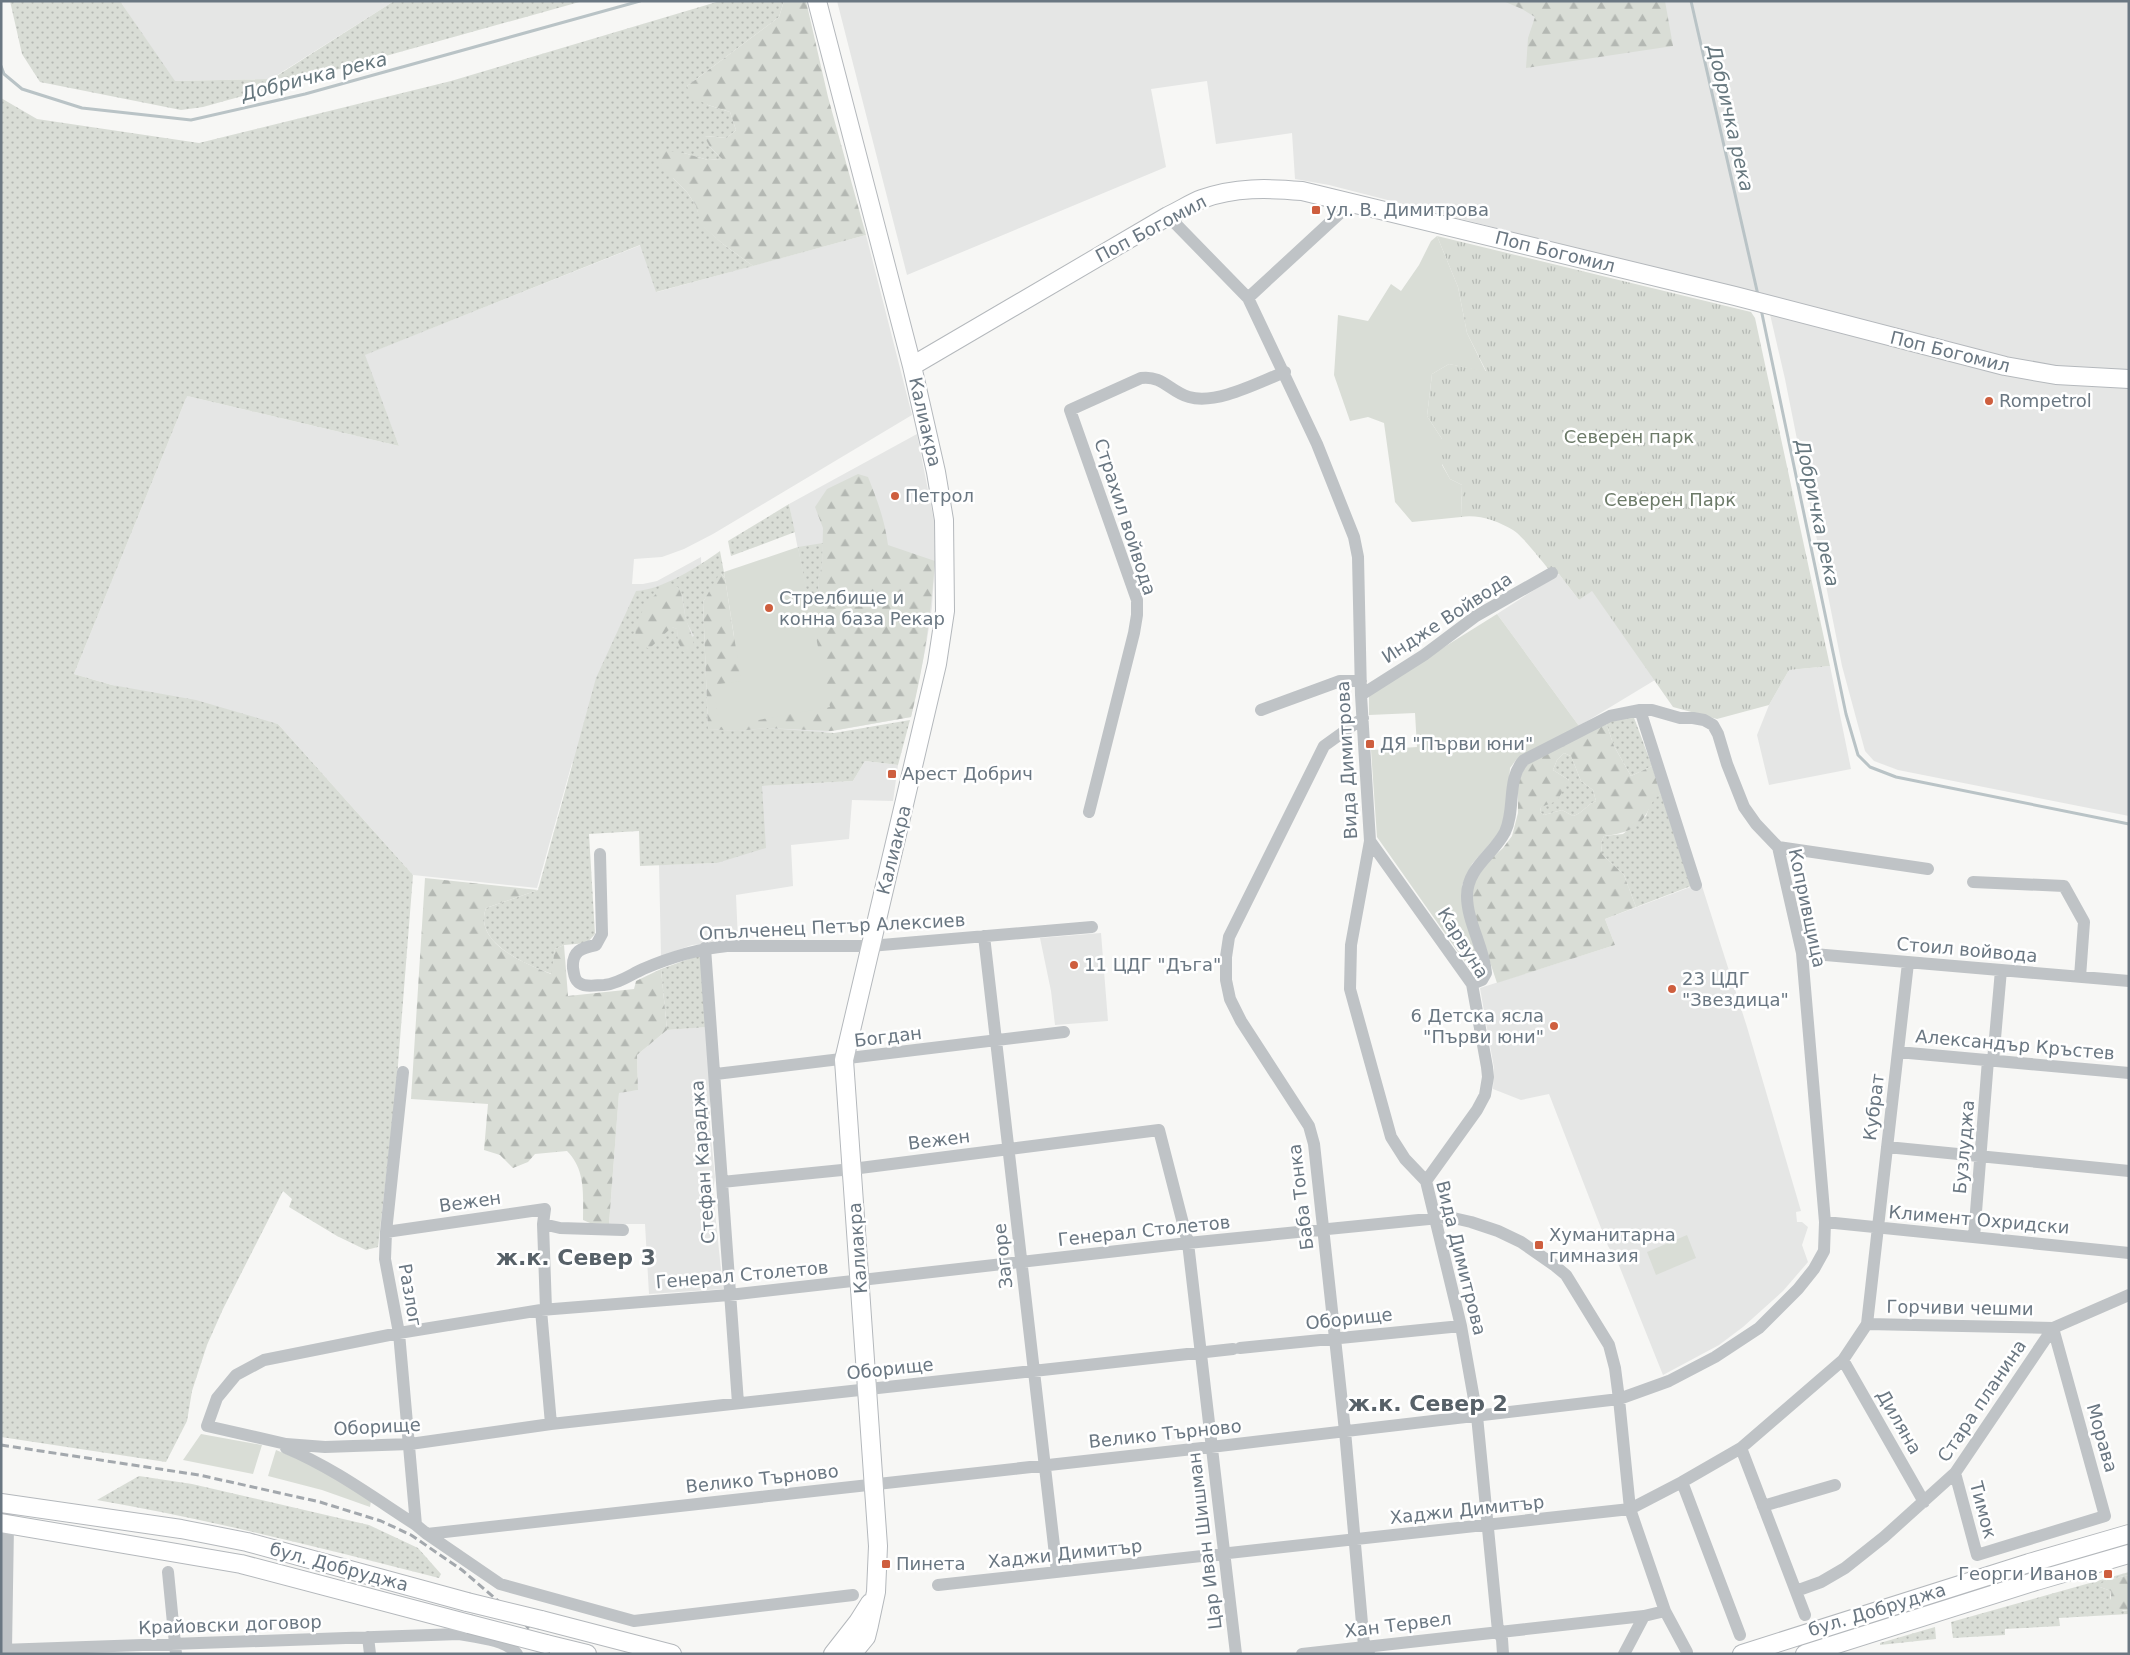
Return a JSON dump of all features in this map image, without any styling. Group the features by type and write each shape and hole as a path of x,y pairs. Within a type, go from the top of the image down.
{"street":[{"name":"Калиакра","path":"820,2 912,366 936,472 944,520 945,611 936,671 844,1060 878,1546 876,1592 867,1645 842,1650"},
{"name":"Поп Богомил","path":"912,366 1168,216 1202,199 1236,190 1268,188 1302,191 1352,203 1735,296 2008,366 2056,374 2129,379"},
{"path":"1248,298 1352,203"},
{"name":"Вида Димитрова","path":"1168,216 1248,298 1317,444 1354,537 1358,557 1362,718 1370,841 1351,945 1350,989 1391,1137 1405,1159 1426,1181 1460,1326 1477,1416 1498,1631"},
{"name":"Страхил войвода","path":"1089,812 1134,633 1137,600 1070,410 1141,378 1151,377 1181,394 1201,399 1235,392 1284,372"},
{"name":"Индже Войвода","path":"1361,694 1424,655 1476,616 1552,573"},
{"path":"1260,710 1340,680 1361,680"},
{"path":"1640,710 1696,885"},
{"name":"Копривщица","path":"1472,984 1482,980 1486,974 1467,906 1468,883 1475,869 1504,833 1511,811 1516,768 1524,760 1610,716 1640,710 1652,710 1680,718 1704,720 1713,725 1744,807 1756,824 1778,847 1802,954 1825,1222"},
{"name":"Баба Тонка","path":"1362,718 1324,746 1229,937 1226,957 1226,980 1230,999 1241,1021 1309,1126 1314,1144 1367,1650"},
{"name":"Карвуна","path":"1370,841 1410,894 1472,984 1487,1067 1487,1089 1477,1110 1426,1181"},
{"path":"1778,847 1928,869"},
{"name":"Опълченец Петър Алексиев","path":"600,854 602,934 596,945 582,948 575,953 572,960 574,976 578,983 585,986 607,985 673,957 706,948 727,946 870,946 1092,927"},
{"path":"1973,882 2064,886 2084,922 2080,977"},
{"name":"Загоре","path":"984,936 1057,1572"},
{"name":"Стефан Караджа","path":"706,948 738,1403"},
{"name":"Стоил войвода","path":"1802,954 2129,981"},
{"name":"Кубрат","path":"1874,1256 1908,963"},
{"name":"Бузлуджа","path":"1974,1237 2001,970"},
{"name":"Богдан","path":"716,1074 1064,1032"},
{"name":"Александър Кръстев","path":"1898,1052 2129,1073"},
{"name":"Разлог","path":"403,1072 386,1232 386,1260 398,1333 410,1444 416,1525"},
{"name":"Вежен","path":"722,1182 852,1169 1159,1130"},
{"name":"Цар Иван Шишман","path":"1159,1130 1188,1243 1236,1654"},
{"path":"1887,1147 2129,1171"},
{"name":"Вежен","path":"386,1232 544,1209 543,1224"},
{"name":"Генерал Столетов","path":"207,1426 217,1398 236,1375 264,1360 398,1333 544,1309 729,1295 1188,1243 1435,1218 1464,1220 1498,1231 1521,1242 1566,1275 1609,1345 1615,1368 1619,1399 1630,1509 1665,1611 1687,1652"},
{"name":"Климент Охридски","path":"1825,1222 2129,1252"},
{"name":"Велико Търново","path":"427,1534 1211,1447 1619,1399 1669,1381 1715,1358 1759,1328 1798,1289 1814,1269 1824,1251 1825,1222"},
{"path":"551,1424 544,1309 543,1224 560,1228 623,1230"},
{"name":"Хаджи Димитър","path":"938,1585 1630,1509 1741,1448 1843,1360 1866,1324 1874,1256"},
{"path":"2053,1328 2129,1295"},
{"name":"Горчиви чешми","path":"1866,1324 2053,1328"},
{"name":"Оборище","path":"207,1426 286,1444 324,1447 410,1444 551,1424 1237,1348 1460,1326"},
{"name":"Стара планина","path":"1796,1591 1821,1582 1845,1568 1955,1474 2053,1328"},
{"name":"Морава","path":"1977,1555 2105,1516 2053,1328"},
{"name":"Диляна","path":"1843,1360 1924,1502"},
{"path":"267,1440 309,1458 416,1525 500,1584 634,1621 853,1595"},
{"path":"1741,1448 1805,1615"},
{"name":"Тимок","path":"1955,1474 1977,1555"},
{"path":"1682,1482 1740,1635"},
{"path":"1764,1506 1835,1485"},
{"name":"бул. Добруджа","path":"1,1502 66,1514 181,1529 247,1542 467,1602 541,1620 640,1650 672,1654"},
{"path":"3,1525 11,1651"},
{"name":"бул. Добруджа","path":"3,1525 242,1564 464,1629 546,1644 586,1654"},
{"name":"бул. Добруджа","path":"1742,1654 2019,1566 2129,1534"},
{"name":"бул. Добруджа","path":"1816,1652 2036,1580 2129,1554"},
{"path":"168,1572 175,1649"},
{"path":"822,1654 842,1650 876,1592"},
{"name":"Хан Тервел","path":"1302,1654 1367,1650 1498,1631 1644,1616 1665,1611"},
{"path":"1624,1654 1644,1616"},
{"name":"Крайовски договор","path":"11,1651 175,1649 464,1629 514,1650 517,1654"},
{"path":"1498,1631 1502,1639 1503,1654"},
{"path":"368,1636 370,1654"}],"shaded area":[{"path":"120,1 394,1 271,79 174,81"},
{"path":"837,1 2129,1 2129,816 1898,770 1874,761 1865,751 1842,666 1785,379 1766,297 1329,185 1295,179 1292,133 1216,144 1207,81 1151,89 1166,167 907,275"},
{"path":"866,235 912,415 713,534 684,549 662,557 634,559 632,584 657,581 701,557 708,729 822,670 789,504 917,434 934,521 935,561 932,607 926,646 911,717 714,752 572,763 537,888 413,875 278,724 112,685 74,674 187,396 399,446 364,355 641,245 657,292"},
{"path":"1559,574 1579,600 1592,590 1655,680 1579,726 1497,614"},
{"path":"1830,666 1851,769 1769,785 1757,735 1769,705 1789,670"},
{"path":"865,761 898,765 893,801 852,800 849,839 791,845 793,886 736,895 738,941 692,945 661,956 659,865 717,863 762,786 853,781"},
{"path":"1701,883 1747,1027 1801,1211 1796,1212 1797,1222 1802,1222 1808,1227 1802,1245 1808,1262 1783,1291 1743,1327 1719,1345 1663,1375 1618,1263 1608,1246 1549,1094 1521,1100 1493,1089 1494,1068 1480,988 1615,945 1605,919"},
{"name":"11 ЦДГ \"Дъга\"","path":"1101,933 1108,1021 1055,1025 1051,991 1040,938"},
{"path":"705,1027 710,1082 710,1126 715,1177 713,1192 723,1289 649,1294 645,1224 609,1224 619,1092 638,1090 637,1055 667,1030"}],"green space":[{"path":"10,1 120,1 175,81 272,79 394,1 583,1 203,107 181,110 40,82 22,54"},
{"path":"720,1 784,1 779,17 687,86 708,105 730,112 736,130 727,138 705,136 710,147 722,159 708,160 684,153 673,178 687,192 696,206 702,225 723,244 753,266 656,292 640,245 365,355 399,446 187,396 74,674 112,685 196,700 278,724 413,875 396,1090 378,1247 366,1250 337,1236 289,1207 292,1199 283,1191 223,1309 207,1345 192,1391 187,1421 166,1462 1,1437 1,98 37,119 199,143 451,81"},
{"path":"784,1 806,1 828,97 866,235 753,266 701,225 696,206 687,192 660,162 660,150 684,153 708,160 722,159 710,147 704,136 727,138 736,130 730,112 708,105 690,96 687,86 779,17"},
{"path":"1503,1 1665,1 1673,46 1526,68 1528,38 1535,17"},
{"name":"Северен Парк","path":"1437,236 1751,312 1755,318 1830,666 1789,670 1769,705 1717,719 1673,707 1592,591 1579,600 1559,574 1552,573 1513,530 1488,519 1474,516 1461,517 1462,485 1450,479 1442,464 1442,439 1427,416 1432,374 1449,364 1486,371 1467,333 1458,287"},
{"path":"1437,236 1458,287 1467,333 1486,372 1449,364 1432,374 1427,416 1442,439 1442,465 1450,479 1462,485 1461,517 1412,522 1395,502 1384,423 1368,417 1350,421 1334,375 1338,315 1368,321 1391,284 1401,291 1419,265 1431,241"},
{"path":"858,474 868,477 885,527 888,545 935,561 920,679 911,717 831,731 766,728 738,731 708,729 703,602 720,573 725,578 734,637 822,670 810,611 819,599 818,580 822,566 823,528 815,507 827,489"},
{"path":"789,504 795,532 731,556 728,541"},
{"path":"823,543 822,566 818,580 819,599 810,611 798,547"},
{"name":"Стрелбище и конна база Рекар","path":"798,547 830,707 720,727 713,685 741,681 724,572"},
{"path":"720,551 725,578 721,574 703,602 708,729 738,731 767,728 834,733 910,720 898,765 865,761 853,781 762,786 766,848 717,863 640,866 639,831 589,834 595,934 587,943 564,945 555,949 552,974 541,970 516,958 494,942 487,932 484,920 486,908 538,890 596,678 636,591 646,590 668,582","holes":["682,594 686,621 694,636 678,642 677,629 672,627"]},
{"path":"666,584 678,587 680,591 692,636 694,647 691,651 683,652 678,642 677,629 672,627 649,649 636,642 635,633 639,617 648,603"},
{"path":"1497,614 1579,726 1516,760 1510,768 1507,813 1499,833 1472,864 1462,885 1482,965 1470,969 1377,837 1371,750 1417,747 1415,713 1369,715 1369,694"},
{"path":"1633,715 1652,766 1631,776 1614,746 1606,723"},
{"path":"1606,723 1614,746 1631,776 1652,766 1661,794 1653,801 1645,816 1637,825 1621,833 1604,836 1601,843 1602,854 1624,875 1636,907 1605,919 1615,945 1497,983 1472,908 1472,885 1488,862 1503,848 1512,836 1518,813 1518,782 1526,765","holes":["1564,753 1571,756 1581,781 1593,790 1596,801 1573,816 1562,810 1544,815 1540,812 1541,807 1557,801 1569,780 1553,770 1557,760"]},
{"path":"1564,753 1571,756 1581,781 1593,790 1596,801 1573,816 1562,810 1544,815 1540,812 1541,807 1569,780 1553,770 1557,760"},
{"path":"1661,794 1691,886 1636,907 1624,875 1602,854 1601,843 1604,836 1623,834 1646,816 1652,799"},
{"path":"425,878 538,890 486,908 484,920 487,932 494,942 516,958 551,974 555,949 564,945 568,996 634,989 636,981 661,969 667,1030 637,1055 638,1090 619,1093 609,1224 590,1223 583,1220 582,1183 578,1166 567,1151 535,1154 528,1162 513,1168 500,1155 484,1150 488,1104 411,1099"},
{"path":"697,956 701,957 707,1027 667,1030 661,969"},
{"path":"1687,1235 1696,1258 1656,1275 1647,1252"},
{"path":"201,1434 262,1445 253,1474 183,1460"},
{"path":"276,1450 313,1465 371,1501 370,1507 322,1490 268,1476"},
{"path":"139,1476 192,1484 369,1525 418,1548 441,1574 439,1578 226,1526 97,1500"},
{"path":"2129,1572 2129,1575 2107,1580 2100,1587 2111,1591 2110,1599 2123,1611 2129,1610 2129,1614 2059,1618 2060,1626 2005,1629 2005,1635 1953,1638 1951,1622"},
{"path":"2129,1575 2129,1610 2116,1611 2110,1607 2111,1591 2100,1587 2100,1584 2107,1580"},
{"path":"1935,1627 1936,1639 1880,1645 1880,1643"}],"waterway":[{"name":"Добричка река","path":"1,66 4,74 22,89 82,108 191,120 305,94 640,1"},
{"name":"Добричка река","path":"1691,1 1758,295"},
{"name":"Добричка река","path":"1761,309 1846,714 1858,755 1870,767 1896,777 2129,824"}],"railway":[{"path":"1,1445 199,1475 320,1502 381,1521 411,1535 462,1570 525,1624 549,1654"}],"place":[{"name":"ул. В. Димитрова","path":"1316,210"},
{"name":"Rompetrol","path":"1989,401"},
{"name":"Петрол","path":"895,496"},
{"name":"Стрелбище и конна база Рекар","path":"769,608"},
{"name":"ДЯ \"Първи юни\"","path":"1370,744"},
{"name":"Арест Добрич","path":"892,774"},
{"name":"11 ЦДГ \"Дъга\"","path":"1074,965"},
{"name":"23 ЦДГ \"Звездица\"","path":"1672,989"},
{"name":"6 Детска ясла \"Първи юни\"","path":"1554,1026"},
{"name":"Хуманитарна гимназия","path":"1539,1245"},
{"name":"Пинета","path":"886,1564"},
{"name":"Георги Иванов","path":"2108,1574"}],"district":[{"name":"ж.к. Север 3","path":"576,1257"},
{"name":"ж.к. Север 2","path":"1428,1403"}],"park label":[{"name":"Северен парк","path":"1629,437"}]}
